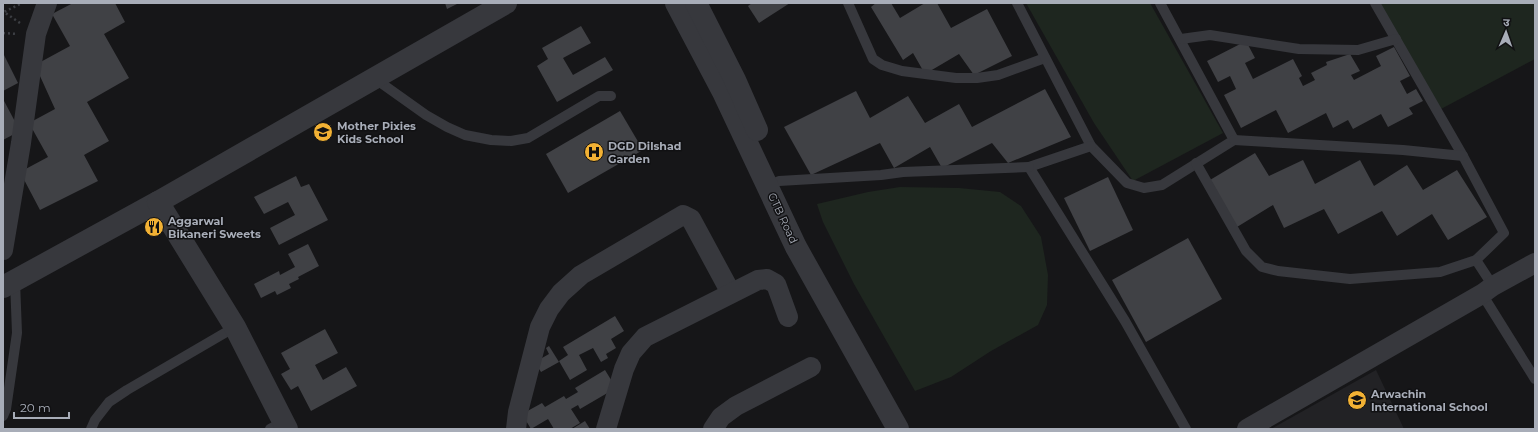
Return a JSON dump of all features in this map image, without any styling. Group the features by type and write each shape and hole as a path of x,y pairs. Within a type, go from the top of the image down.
{"street":[{"path":"3,250 21,143 36,34 47,3"},
{"path":"9,284 158,202 506,3"},
{"name":"GTB Road","path":"676,3 773,184 898,429"},
{"name":"GTB Road","path":"696,3 735,80 773,184"},
{"path":"158,202 235,327 280,427"},
{"path":"516,429 518,412 540,327 549,309 561,293 580,275 683,215 691,218 732,293"},
{"name":"GTB Road","path":"803,244 911,429"},
{"path":"1251,428 1535,263"},
{"path":"606,429 624,369 631,353 645,337 758,280 767,279 776,284 788,317"},
{"path":"713,429 721,417 736,406 811,367"}],"lane":[{"path":"848,3 873,59 882,66 902,71 956,78 977,78 998,75 1045,58"},
{"path":"1017,3 1091,146 1128,184 1144,188 1162,185 1234,140 1403,150 1463,156"},
{"path":"1160,3 1181,39 1234,140"},
{"path":"1196,163 1246,251 1262,266 1278,271 1350,279 1440,272 1476,260 1504,233 1463,156 1375,3"},
{"path":"1181,39 1210,35 1299,49 1358,50 1396,39"},
{"path":"374,78 426,115 447,127 465,135 491,140 511,141 528,138 599,96 611,96"},
{"path":"773,184 903,172 1029,167 1091,146"},
{"path":"1029,167 1125,321 1186,429"},
{"path":"1476,260 1487,290 1535,379"},
{"path":"3,416 6,409 17,333 9,284"},
{"path":"91,429 95,420 109,402 235,327"}],"shaded area":[{"path":"1026,3 1150,3 1223,133 1133,181 1094,123"},
{"path":"1378,3 1535,3 1535,59 1441,109"},
{"path":"900,187 959,188 1000,192 1021,206 1041,237 1048,275 1047,305 1038,325 991,351 951,377 915,391 854,284 823,222 817,204 868,192"},
{"name":"Arwachin International School","path":"1376,370 1404,429 1271,429"}],"building":[{"path":"73,3 115,3 125,22 104,34 129,78 87,102 109,141 84,155 98,181 40,210 20,172 48,157 29,123 55,109 35,65 70,46 52,14"},
{"path":"445,3 459,3 447,9"},
{"path":"752,3 790,3 759,23 748,6"},
{"path":"876,3 891,3 900,18 925,3 937,3 951,28 987,9 1012,56 974,75 959,54 925,74 913,53 903,60 871,7"},
{"path":"581,26 591,43 563,58 573,75 605,57 613,70 557,102 537,66 548,59 542,48"},
{"path":"1246,41 1255,58 1245,63 1253,79 1293,59 1302,76 1299,78 1303,86 1315,80 1311,73 1327,65 1326,62 1350,54 1360,71 1351,75 1354,80 1381,66 1376,56 1394,47 1410,76 1400,81 1407,94 1416,89 1423,101 1409,108 1413,114 1388,127 1381,114 1353,129 1348,120 1333,128 1326,113 1288,133 1276,110 1241,128 1224,95 1236,89 1230,76 1218,82 1207,61"},
{"path":"3,53 18,83 3,91"},
{"path":"1045,89 1071,137 1008,163 992,143 942,168 930,147 894,168 880,143 811,175 784,127 856,91 870,118 908,96 925,123 959,104 972,127"},
{"path":"3,99 20,131 3,140"},
{"name":"DGD Dilshad Garden","path":"620,111 643,150 568,193 546,154"},
{"path":"1255,153 1269,176 1303,160 1315,184 1360,160 1374,186 1407,165 1423,190 1457,170 1487,217 1448,240 1432,214 1397,236 1382,211 1338,234 1324,209 1284,228 1273,205 1237,227 1210,180"},
{"path":"296,176 301,187 309,184 328,220 279,245 270,228 295,215 288,202 264,214 254,197"},
{"path":"1108,177 1133,230 1090,251 1064,198"},
{"path":"1188,238 1222,299 1146,342 1112,280"},
{"path":"308,244 319,266 298,277 299,279 289,284 291,288 277,295 275,291 261,298 254,284 279,271 280,275 295,267 288,254"},
{"path":"615,316 624,331 611,339 616,348 606,354 608,358 601,362 593,348 579,355 587,370 570,380 559,361 568,355 563,347"},
{"path":"325,329 338,353 315,365 323,380 346,367 357,386 311,411 298,386 291,390 281,374 290,369 281,353"},
{"path":"549,346 559,362 541,372 535,362 549,354 546,348"},
{"path":"605,370 616,388 580,409 578,405 571,409 580,423 570,429 554,429 548,419 531,429 522,414 542,403 545,407 564,396 566,399 578,392 575,388"},
{"path":"585,421 590,429 572,429"}],"place":[{"name":"Mother Pixies Kids School","path":"323,132"},
{"name":"DGD Dilshad Garden","path":"594,152"},
{"name":"Aggarwal Bikaneri Sweets","path":"154,227"},
{"name":"Arwachin International School","path":"1357,400"}]}
